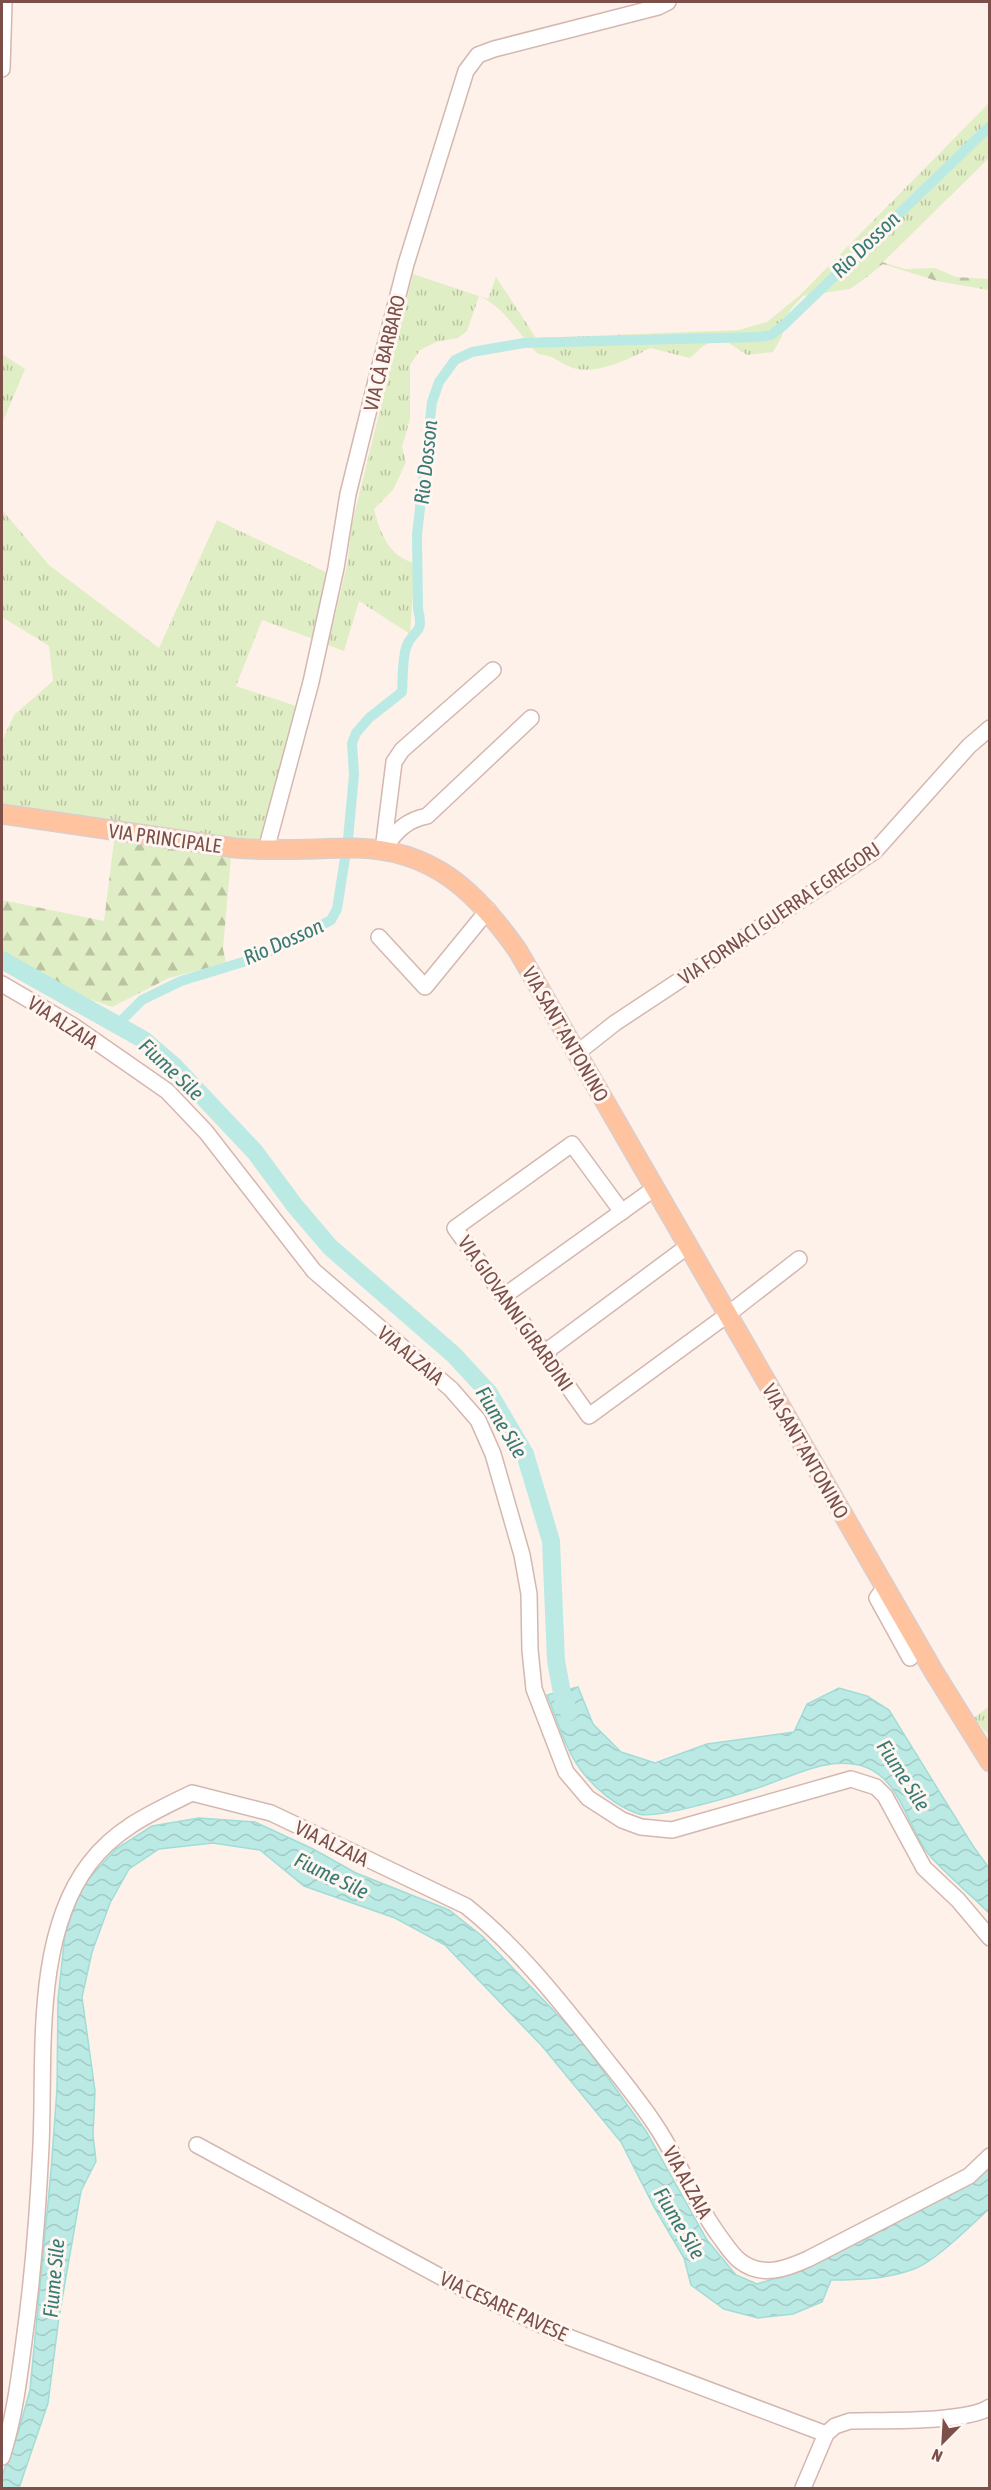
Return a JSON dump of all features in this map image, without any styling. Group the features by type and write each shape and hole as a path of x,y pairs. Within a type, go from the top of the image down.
{"main road":[{"name":"VIA PRINCIPALE","path":"2,814 235,848 330,849"},
{"name":"VIA SANT'ANTONINO","path":"330,849 383,850 406,855 438,869 471,892 488,910 518,951 885,1587 990,1762"}],"street":[{"path":"2,69 4,2"},
{"name":"VIA CÀ BARBARO","path":"266,850 311,682 336,568 348,494 406,264 466,71 478,55 494,49 658,7 668,2"},
{"path":"383,850 394,762 402,750 493,670"},
{"path":"383,850 404,825 411,820 427,816 531,718"},
{"name":"VIA FORNACI GUERRA E GREGORJ","path":"577,1053 615,1023 875,851 969,746 990,728"},
{"path":"379,937 425,987 488,910"},
{"name":"VIA ALZAIA","path":"2,984 72,1025 167,1091 206,1132 315,1271 451,1389 478,1420 492,1454 522,1554 529,1594 530,1650 534,1689 566,1773 588,1798 622,1820 641,1827 672,1830 751,1809 829,1784 851,1779 864,1782 876,1787 885,1796 924,1868 958,1899 990,1938"},
{"name":"VIA GIOVANNI GIRARDINI","path":"622,1212 572,1144 455,1228 589,1416 727,1315"},
{"path":"504,1296 655,1188"},
{"path":"544,1353 688,1246"},
{"path":"727,1315 799,1259"},
{"path":"885,1587 877,1598 910,1658"},
{"path":"969,1730 990,1740"},
{"name":"VIA ALZAIA","path":"2,2457 11,2424 28,2312 39,2191 45,2015 54,1945 76,1884 88,1865 110,1839 148,1814 192,1793 271,1813 466,1906 484,1920 547,1986 605,2058 656,2126 708,2222 738,2260 751,2268 766,2271 786,2269 808,2259 969,2176 990,2156"},
{"name":"VIA CESARE PAVESE","path":"197,2145 454,2284 562,2335 826,2434"},
{"path":"803,2488 826,2434 835,2426 850,2421 954,2417 984,2411 990,2407"}],"green space":[{"path":"989,103 989,158 871,274 850,289 803,296 790,310 782,336 773,352 747,355 720,337 702,347 690,358 650,348 603,368 582,370 549,356 538,354 497,307 479,296 488,299 496,277 536,338 739,330 767,322 800,295"},
{"path":"882,262 905,269 935,268 956,277 989,279 989,290 937,281 883,264 871,274"},
{"path":"413,274 479,296 467,331 458,338 436,342 420,350 410,365 410,419 402,447 406,462 393,490 374,509 379,527 392,550 406,560 415,563 410,634 359,601 344,651 328,645 347,565 352,524"},
{"path":"2,354 25,369 2,424"},
{"path":"2,510 49,565 159,648 217,520 330,574 313,639 262,620 236,686 296,706 262,843 2,807 2,741 14,715 53,681 49,646 2,617"},
{"path":"114,841 231,857 223,949 226,963 169,978 112,1007 81,996 2,952 2,900 104,921"},
{"path":"989,1706 989,1736 974,1718"}],"water":[{"path":"578,1687 593,1724 621,1752 655,1763 707,1744 794,1732 807,1704 839,1688 867,1696 889,1710 989,1868 989,1913 930,1856 894,1791 884,1779 859,1765 836,1763 825,1765 724,1798 664,1813 639,1814 622,1807 599,1790 575,1762 547,1695"},
{"path":"199,1818 255,1822 313,1849 356,1873 449,1910 482,1936 578,2036 646,2131 707,2240 736,2275 757,2284 792,2273 825,2252 868,2238 907,2215 949,2196 985,2169 989,2162 989,2209 943,2251 914,2269 883,2277 831,2280 822,2302 793,2314 758,2318 724,2309 691,2285 684,2258 654,2207 621,2142 542,2046 445,1945 395,1918 304,1886 260,1850 213,1843 159,1849 129,1869 110,1903 92,1952 82,1997 95,2091 93,2135 96,2161 81,2191 59,2317 48,2403 19,2488 2,2488 2,2476 18,2433 30,2390 51,2171 57,2089 58,1999 65,1934 81,1887 116,1849 152,1826"}],"waterway":[{"name":"Rio Dosson","path":"117,1025 142,1000 181,981 279,948 331,920 337,909 348,839 354,775 352,743 356,733 369,718 402,692 406,648 420,624 417,535 432,402 439,382 455,360 472,352 524,343 771,335 990,126"},
{"name":"Fiume Sile","path":"2,960 144,1040 174,1066 255,1152 295,1206 330,1247 454,1355 489,1393 525,1454 551,1541 556,1661 563,1698 569,1712"}]}
